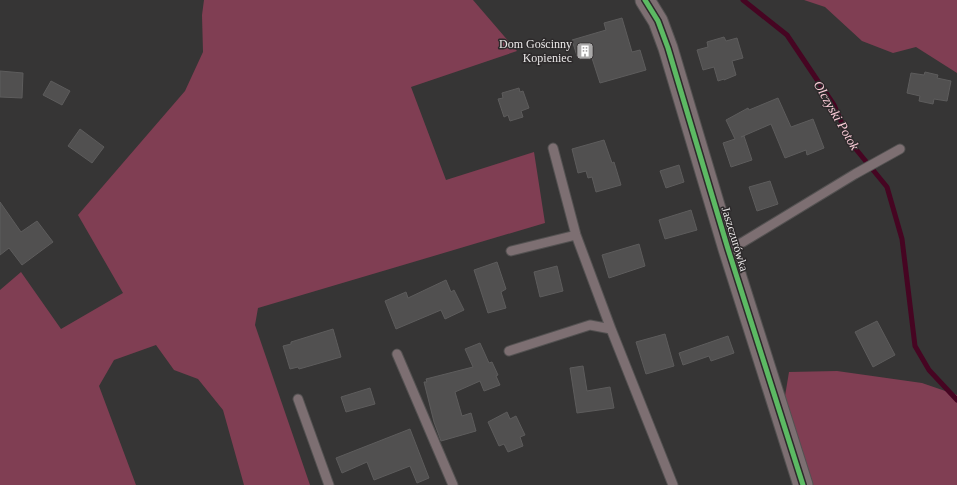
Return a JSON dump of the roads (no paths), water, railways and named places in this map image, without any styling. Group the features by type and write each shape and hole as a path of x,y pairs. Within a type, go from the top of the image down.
{"street":[{"name":"Jaszczurówka","path":"646,0 658,21 668,48 728,249 803,485"}],"lane":[{"path":"553,148 576,235 611,329 673,485"},
{"path":"728,249 743,242 900,149"},
{"path":"511,251 576,235"},
{"path":"509,351 590,325 611,329"},
{"path":"397,354 453,485"},
{"path":"298,399 329,485"}],"waterway":[{"name":"Olczyski Potok","path":"743,0 787,35 834,105 850,142 887,187 902,239 915,346 929,370 957,400"}],"place":[{"name":"Dom Gościnny Kopieniec","path":"585,51"}]}
